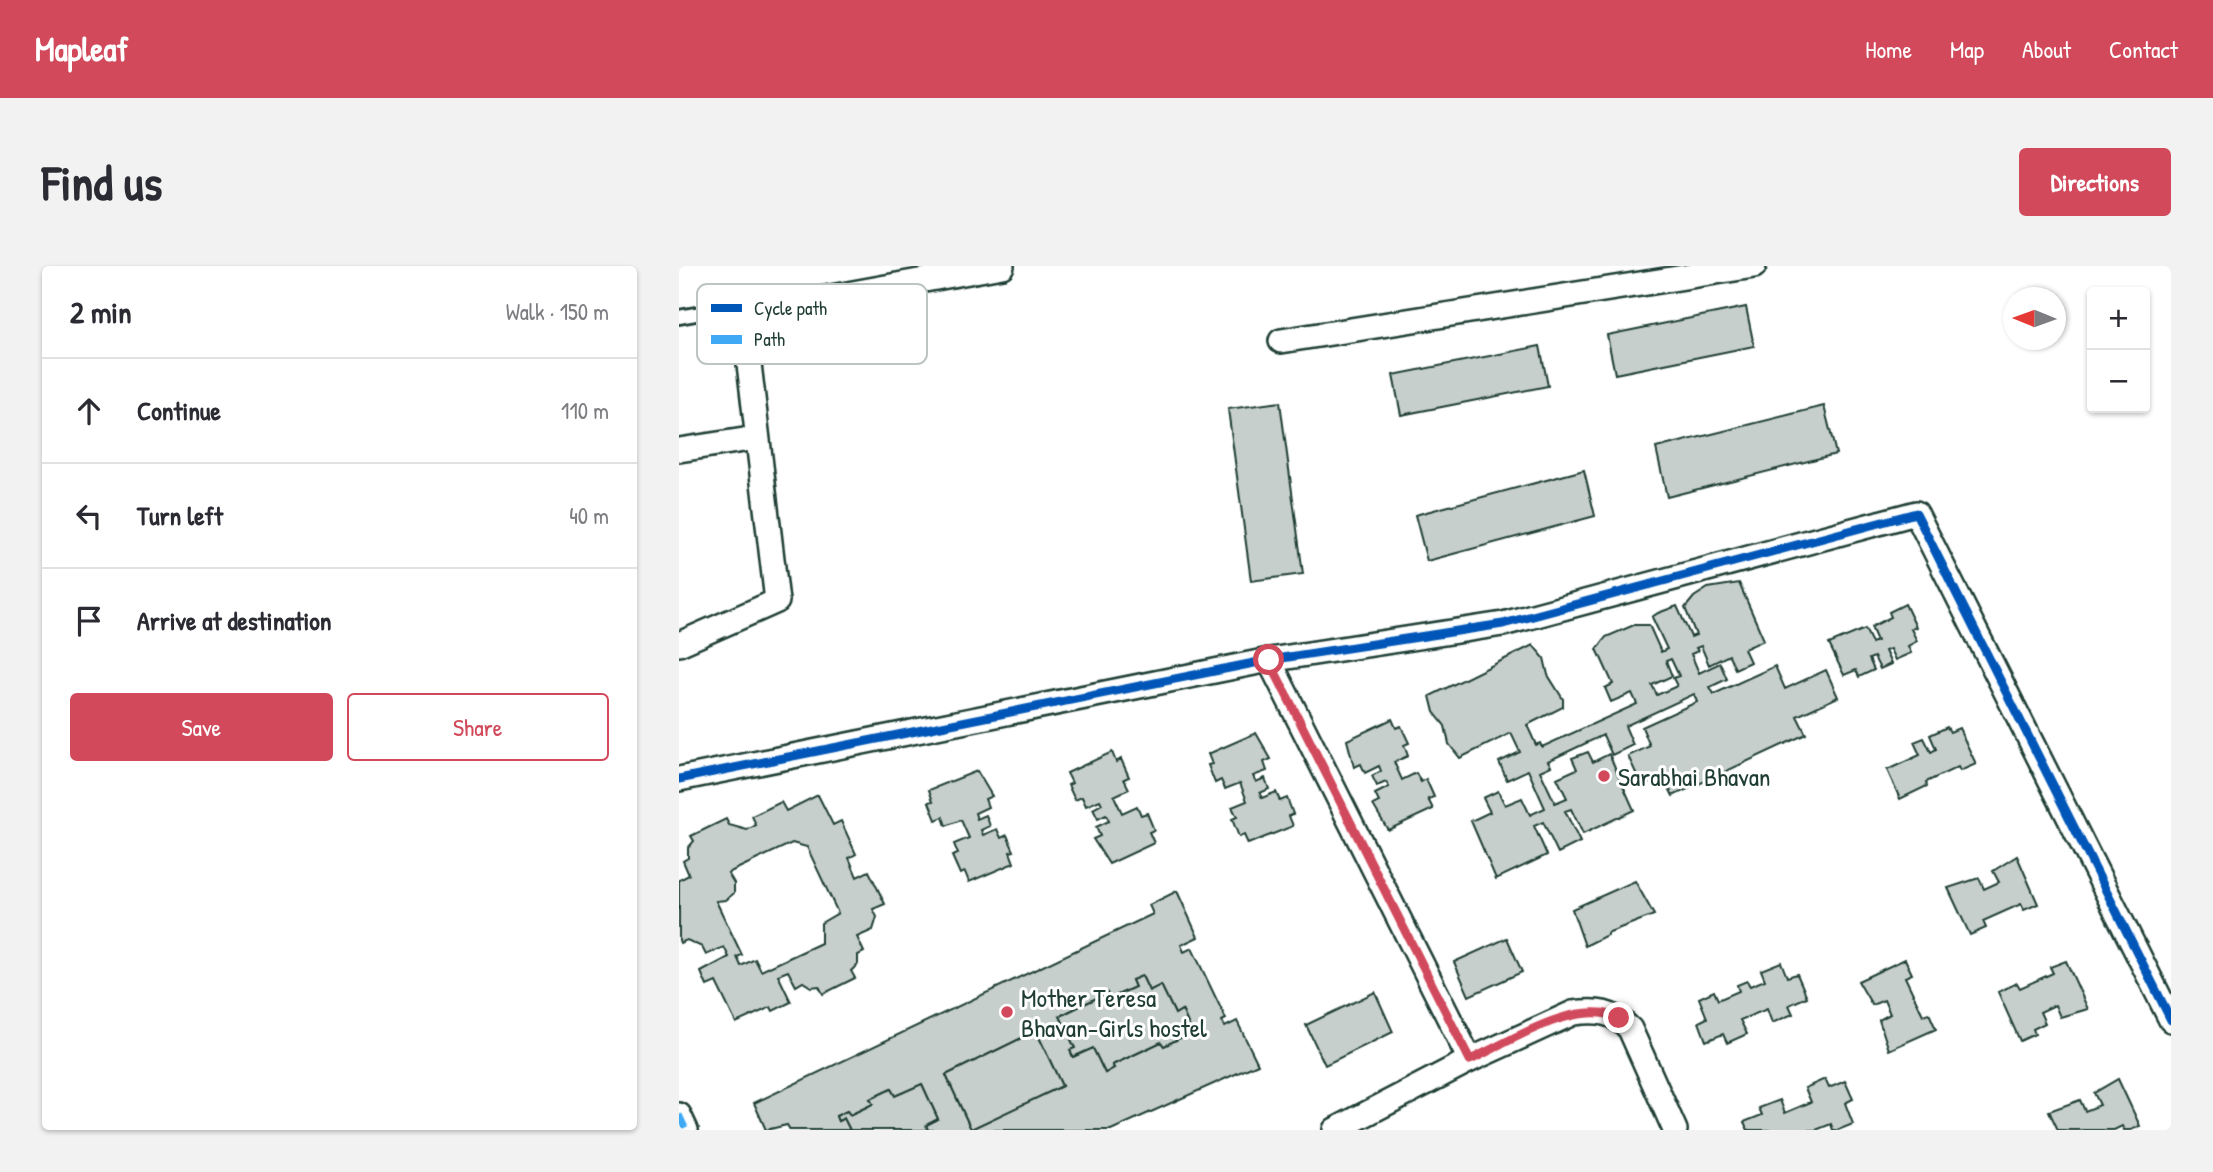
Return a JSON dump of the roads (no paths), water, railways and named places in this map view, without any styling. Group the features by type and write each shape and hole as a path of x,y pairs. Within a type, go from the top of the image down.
{"street":[{"path":"881,284 934,273 1002,266"},
{"path":"1281,341 1754,266"},
{"path":"679,644 777,601 749,364"},
{"path":"679,450 757,438"},
{"path":"679,779 1269,660 1503,624 1916,513 2171,1020"},
{"path":"1269,660 1470,1060"},
{"path":"1335,1130 1470,1060 1573,1013 1607,1012 1619,1018 1630,1029 1675,1130"},
{"path":"679,1115 686,1130"}],"lane":[{"path":"679,317 697,314"}],"place":[{"name":"Sarabhai Bhavan","path":"1604,776"},
{"name":"Mother Teresa Bhavan-Girls hostel","path":"1007,1012"}]}
